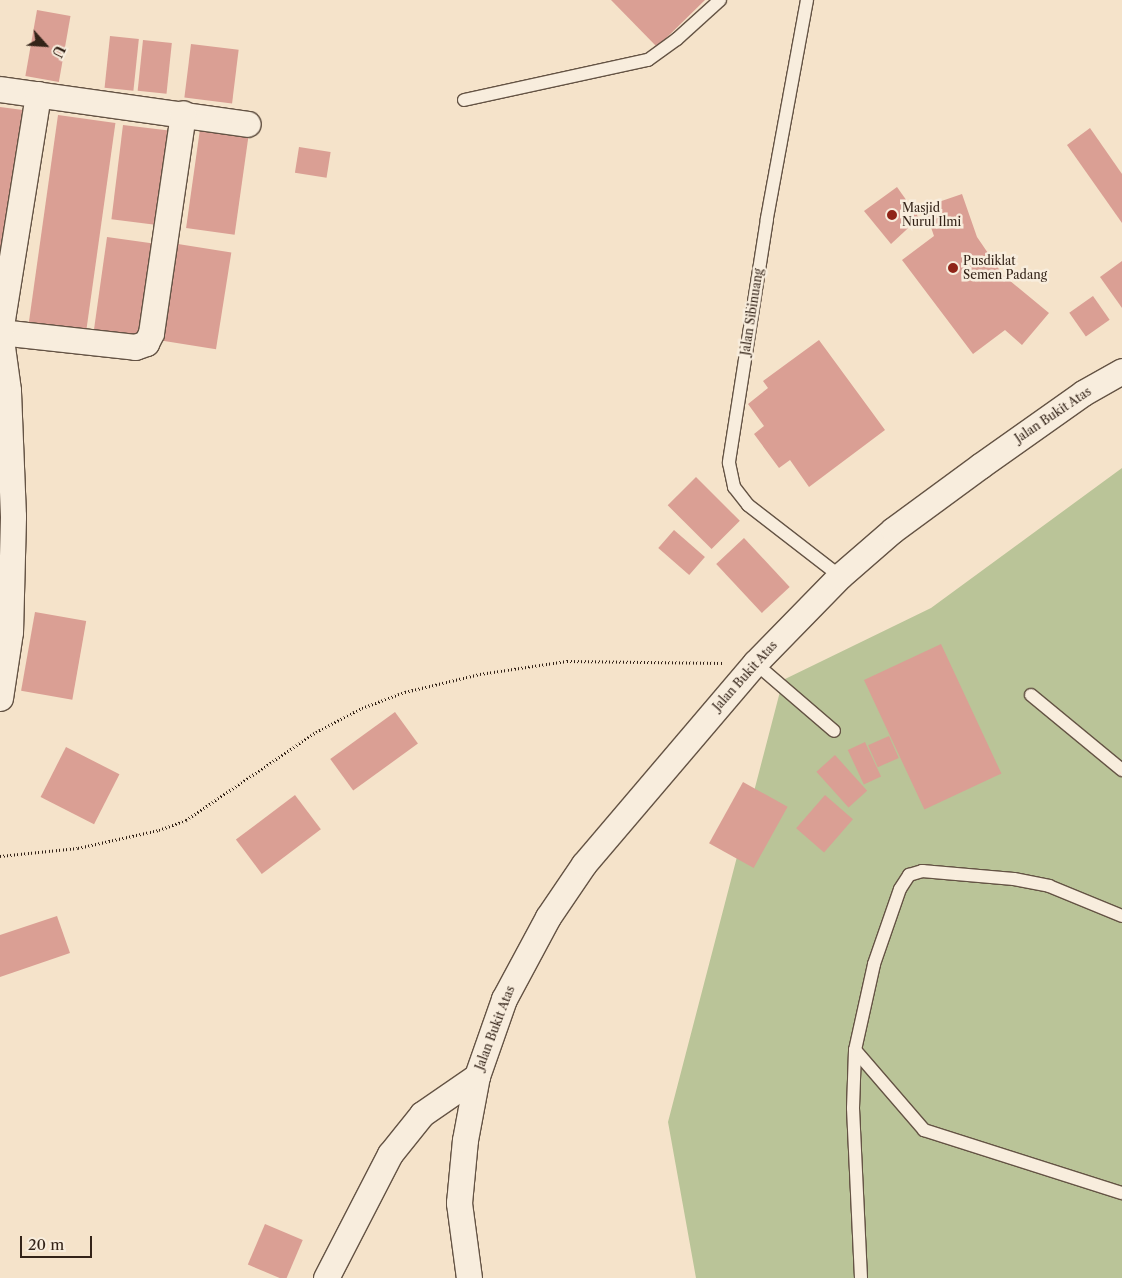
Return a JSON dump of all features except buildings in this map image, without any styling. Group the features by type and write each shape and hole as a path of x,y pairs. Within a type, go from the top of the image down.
{"street":[{"path":"0,89 183,113 248,124"},
{"path":"0,698 10,632 14,516 8,390 0,332 38,94"},
{"path":"0,332 135,346 146,343 151,334 183,113"},
{"name":"Jalan Bukit Atas","path":"469,1278 459,1204 465,1140 477,1076 504,999 548,917 584,864 755,663 840,576 893,530 980,466 1083,393 1122,371"},
{"name":"Jalan Bukit Atas","path":"326,1278 390,1154 422,1114 477,1076"}],"lane":[{"path":"464,100 648,60 677,40 720,0"},
{"name":"Jalan Sibinuang","path":"807,0 767,219 729,463 734,487 748,506 840,576"},
{"path":"755,663 834,731"},
{"path":"1031,695 1122,770"},
{"path":"861,1278 853,1108 856,1050 876,956 900,888 914,871 1014,879 1049,886 1122,916"},
{"path":"856,1050 924,1130 1122,1193"}],"path":[{"path":"0,856 78,848 159,830 186,820 316,732 362,708 405,692 480,674 567,661 755,663"}],"green space":[{"path":"1122,468 1122,1278 696,1278 668,1122 783,680 931,608"}],"place":[{"name":"Masjid Nurul Ilmi","path":"892,215"},
{"name":"Pusdiklat Semen Padang","path":"953,268"}]}
